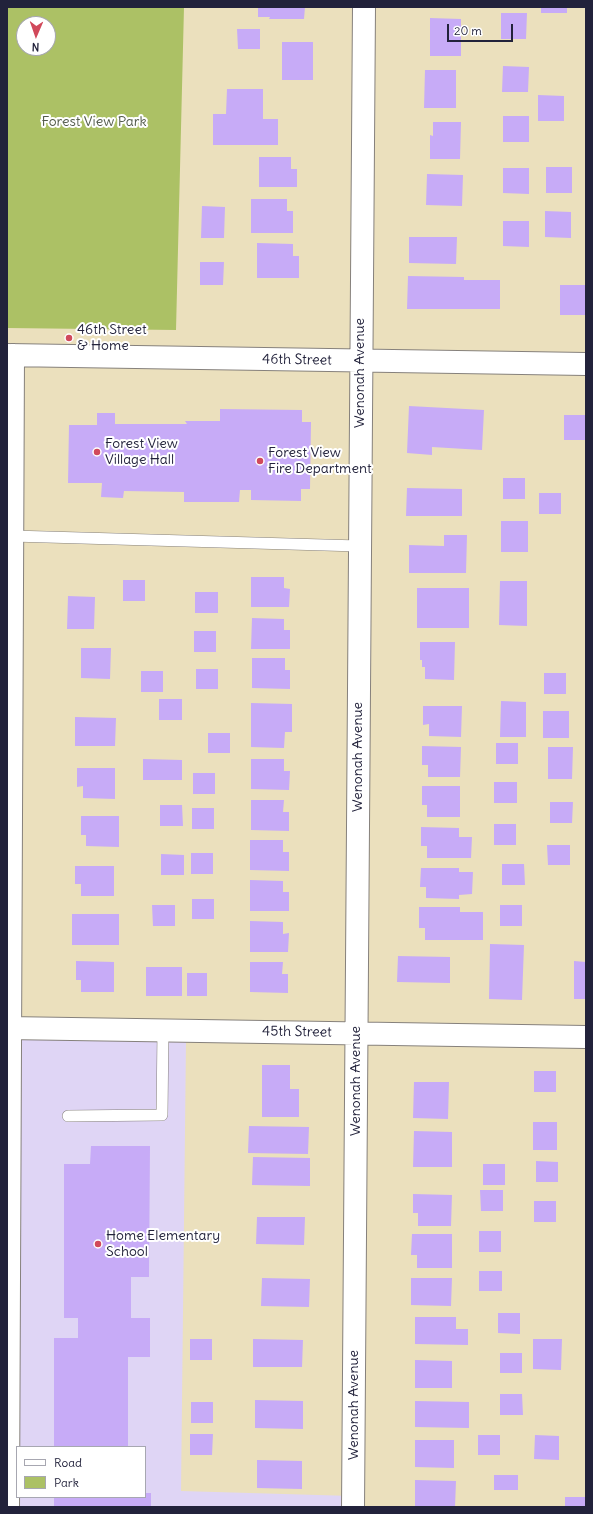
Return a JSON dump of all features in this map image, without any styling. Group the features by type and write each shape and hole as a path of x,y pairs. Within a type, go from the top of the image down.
{"street":[{"name":"Wenonah Avenue","path":"354,1507 360,361 364,7"},
{"name":"46th Street","path":"10,355 586,364"},
{"path":"8,1507 12,536 10,355"},
{"name":"45th Street","path":"9,1028 586,1036"}],"lane":[{"path":"12,536 359,546"},
{"path":"68,1116 162,1115 163,1030"}],"shaded area":[{"name":"Home Elementary School","path":"15,1038 186,1040 181,1491 352,1496 352,1507 10,1507"}],"green space":[{"name":"Forest View Park","path":"7,7 184,7 176,330 7,328"}],"building":[{"path":"258,7 305,7 304,19 269,19 270,17 258,17"},
{"path":"541,7 567,7 567,13 541,13"},
{"path":"501,13 527,13 526,39 501,39"},
{"path":"430,18 461,19 461,56 430,56"},
{"path":"237,29 260,29 260,49 238,49"},
{"path":"282,42 313,42 313,80 282,80"},
{"path":"503,66 529,67 528,92 502,92"},
{"path":"425,70 456,70 456,108 424,108"},
{"path":"227,89 263,89 263,119 278,119 278,145 213,145 213,114 226,114"},
{"path":"538,95 564,96 564,121 538,121"},
{"path":"503,116 529,116 529,142 503,142"},
{"path":"433,122 461,122 460,159 430,159 430,135 433,136"},
{"path":"259,157 291,157 291,169 297,169 297,187 259,187"},
{"path":"546,167 572,167 572,193 546,193"},
{"path":"503,168 529,168 529,194 503,193"},
{"path":"427,174 463,175 462,206 426,205"},
{"path":"251,199 287,199 287,211 293,211 293,233 251,233"},
{"path":"202,206 225,207 224,238 201,238"},
{"path":"545,211 571,212 571,238 545,237"},
{"path":"503,221 529,221 529,247 503,246"},
{"path":"409,237 457,237 456,264 409,263"},
{"path":"257,243 293,244 293,256 299,256 299,278 257,278"},
{"path":"200,262 224,262 223,285 200,285"},
{"path":"408,276 464,277 464,280 500,280 500,309 407,309"},
{"path":"560,285 586,285 586,315 560,315"},
{"path":"409,406 484,410 482,450 432,447 432,455 407,453"},
{"path":"220,409 302,410 302,422 311,422 310,489 301,489 301,501 251,500 251,490 240,490 239,502 184,502 184,492 124,491 123,498 101,497 102,483 68,483 69,425 97,425 97,413 115,413 115,424 187,424 185,421 220,421"},
{"path":"564,415 586,415 586,440 564,440"},
{"path":"503,478 525,478 525,499 503,499"},
{"path":"407,488 462,489 462,516 406,516"},
{"path":"539,493 561,493 561,514 539,514"},
{"path":"501,521 528,521 528,552 501,552"},
{"path":"444,535 467,535 466,573 409,573 409,545 444,546"},
{"path":"251,577 284,577 284,588 290,589 289,607 251,607"},
{"path":"123,580 145,580 145,601 123,601"},
{"path":"500,581 527,581 527,626 499,625"},
{"path":"417,588 469,588 469,628 417,628"},
{"path":"195,592 218,592 218,613 195,613"},
{"path":"68,596 95,597 94,629 67,629"},
{"path":"252,618 284,619 284,630 290,630 290,649 251,649"},
{"path":"194,631 216,631 216,652 194,652"},
{"path":"420,642 455,642 454,680 425,679 425,667 422,667 422,660 420,660"},
{"path":"81,648 111,648 110,679 81,678"},
{"path":"252,658 285,658 285,670 290,670 290,689 252,688"},
{"path":"196,669 218,669 218,689 196,689"},
{"path":"141,671 163,671 163,692 141,692"},
{"path":"544,673 566,673 566,694 544,694"},
{"path":"159,699 182,699 182,720 159,720"},
{"path":"501,701 526,702 526,737 500,737"},
{"path":"251,703 292,704 292,732 285,732 284,748 251,747"},
{"path":"423,706 462,706 461,737 429,736 429,724 423,725"},
{"path":"543,711 569,711 569,738 543,738"},
{"path":"75,717 116,718 115,746 75,746"},
{"path":"208,733 230,733 230,753 208,753"},
{"path":"496,743 518,743 518,764 496,764"},
{"path":"422,746 461,747 460,777 428,777 428,765 422,765"},
{"path":"548,747 573,747 572,779 548,779"},
{"path":"143,759 182,760 182,780 143,780"},
{"path":"251,759 284,759 284,771 290,771 289,790 251,789"},
{"path":"77,768 115,768 115,799 83,798 83,786 77,787"},
{"path":"193,773 215,773 215,794 193,794"},
{"path":"494,782 517,782 517,803 494,803"},
{"path":"422,786 460,786 460,817 427,817 427,805 422,805"},
{"path":"251,800 284,800 283,812 289,812 289,831 251,830"},
{"path":"550,802 573,802 572,823 550,823"},
{"path":"160,805 182,805 183,826 160,826"},
{"path":"192,808 214,808 214,829 192,829"},
{"path":"81,816 119,816 119,847 86,846 86,835 81,835"},
{"path":"494,824 516,824 516,845 494,845"},
{"path":"421,827 459,828 459,837 472,837 471,858 427,858 427,846 421,846"},
{"path":"250,840 283,840 283,852 289,852 289,871 250,870"},
{"path":"547,845 570,845 570,865 548,865"},
{"path":"191,853 213,853 213,874 191,874"},
{"path":"161,854 184,855 184,875 161,875"},
{"path":"502,864 524,864 525,885 502,885"},
{"path":"75,866 114,866 114,896 81,896 81,884 75,884"},
{"path":"421,868 459,868 459,872 473,872 472,894 459,895 459,899 426,898 426,887 420,887"},
{"path":"250,880 283,881 283,892 289,892 289,911 250,911"},
{"path":"192,899 214,899 214,919 192,919"},
{"path":"152,905 175,905 175,926 153,926"},
{"path":"500,905 522,905 522,926 500,926"},
{"path":"419,907 460,907 460,912 483,912 483,940 425,940 425,928 419,928"},
{"path":"72,914 119,914 119,945 72,945"},
{"path":"250,921 283,922 283,934 289,933 288,952 250,952"},
{"path":"490,944 524,945 522,1000 489,999"},
{"path":"398,956 450,957 450,983 397,982"},
{"path":"76,961 114,962 114,992 81,992 81,980 76,980"},
{"path":"574,961 586,962 586,999 574,999"},
{"path":"250,962 283,962 282,974 288,974 288,993 250,992"},
{"path":"146,967 182,967 182,996 146,996"},
{"path":"187,973 207,973 207,996 187,996"},
{"path":"262,1065 290,1065 290,1089 299,1089 299,1117 262,1117"},
{"path":"534,1071 556,1071 556,1092 534,1092"},
{"path":"414,1082 449,1082 448,1119 413,1118"},
{"path":"533,1122 557,1122 557,1150 533,1150"},
{"path":"249,1126 309,1127 308,1154 248,1153"},
{"path":"414,1131 452,1132 452,1167 413,1167"},
{"path":"91,1146 150,1146 149,1277 131,1277 131,1318 150,1318 150,1357 128,1357 128,1446 54,1446 54,1338 78,1338 78,1318 64,1318 64,1164 90,1164"},
{"path":"253,1157 310,1158 310,1186 252,1185"},
{"path":"536,1161 558,1162 558,1182 536,1182"},
{"path":"483,1164 505,1164 505,1185 483,1185"},
{"path":"480,1190 503,1190 503,1211 481,1211"},
{"path":"413,1194 452,1195 451,1226 418,1226 418,1213 413,1213"},
{"path":"534,1201 556,1201 556,1222 534,1222"},
{"path":"257,1217 305,1217 304,1245 256,1244"},
{"path":"479,1231 501,1231 501,1252 479,1252"},
{"path":"412,1234 452,1234 452,1268 417,1268 417,1255 411,1255"},
{"path":"479,1271 502,1271 502,1291 479,1291"},
{"path":"262,1278 310,1279 309,1307 261,1306"},
{"path":"411,1278 452,1278 451,1306 411,1305"},
{"path":"498,1313 520,1313 520,1334 498,1333"},
{"path":"415,1317 456,1317 456,1329 468,1329 468,1345 415,1344"},
{"path":"190,1339 212,1339 212,1360 190,1360"},
{"path":"253,1339 303,1340 302,1367 253,1367"},
{"path":"533,1339 562,1339 561,1370 533,1369"},
{"path":"500,1353 522,1353 522,1373 500,1373"},
{"path":"415,1360 452,1361 452,1388 415,1388"},
{"path":"500,1394 522,1394 523,1415 500,1415"},
{"path":"255,1400 303,1401 303,1429 255,1428"},
{"path":"415,1401 469,1402 469,1428 415,1427"},
{"path":"191,1402 213,1402 213,1423 191,1423"},
{"path":"190,1434 213,1434 212,1455 190,1455"},
{"path":"478,1435 500,1435 500,1455 478,1455"},
{"path":"535,1435 559,1436 559,1460 534,1459"},
{"path":"415,1440 454,1440 454,1468 415,1467"},
{"path":"257,1460 302,1461 302,1489 257,1488"},
{"path":"494,1475 518,1475 518,1490 494,1490"},
{"path":"415,1480 456,1481 455,1507 415,1507"},
{"path":"146,1493 151,1493 151,1507 54,1507 54,1498 146,1498"},
{"path":"565,1497 586,1497 586,1507 565,1507"}],"place":[{"name":"46th Street & Home","path":"69,338"},
{"name":"Forest View Village Hall","path":"97,452"},
{"name":"Forest View Fire Department","path":"260,461"},
{"name":"Home Elementary School","path":"98,1244"}]}
